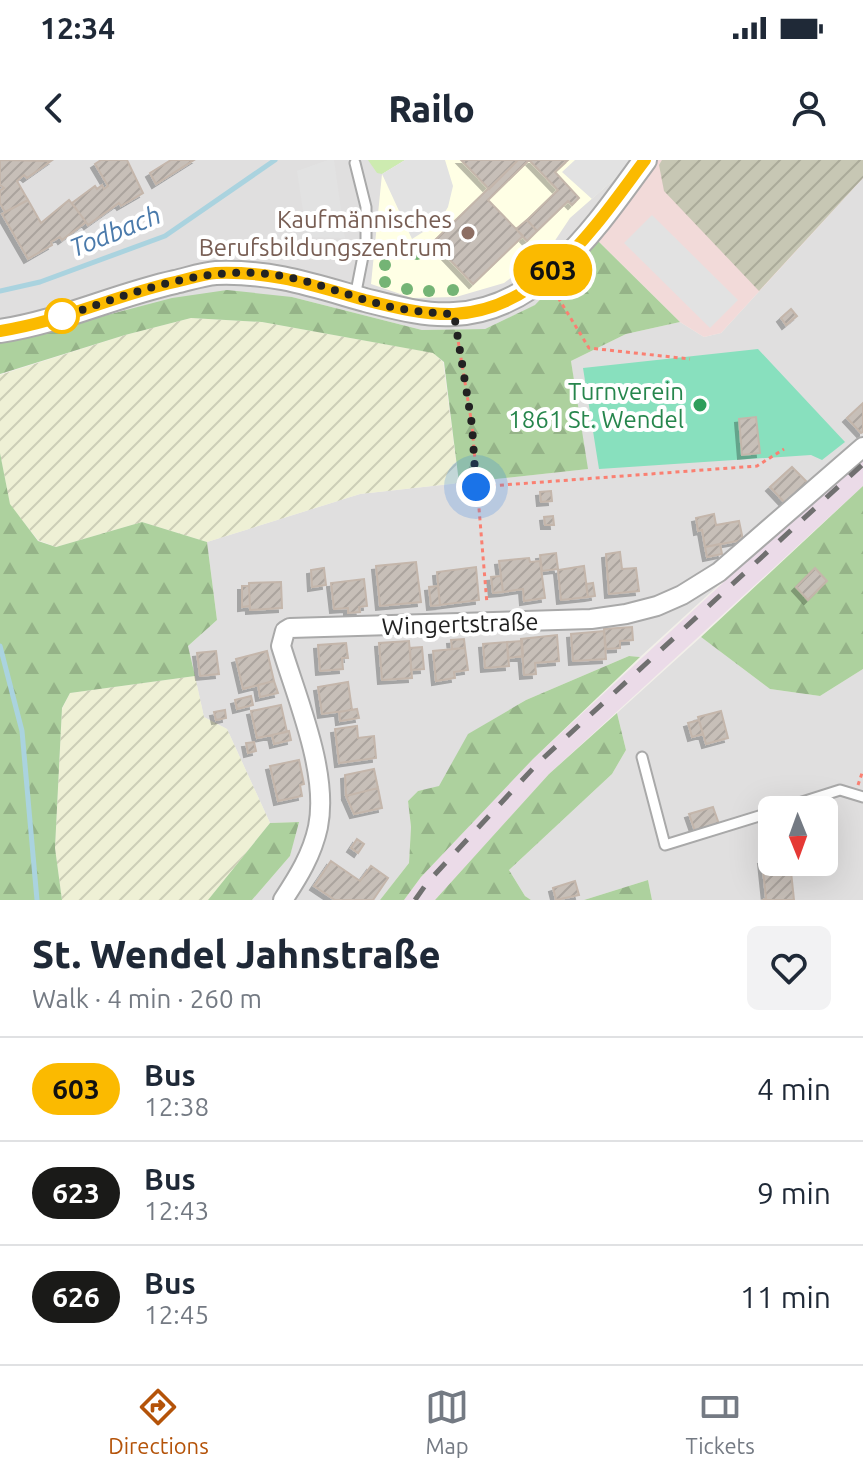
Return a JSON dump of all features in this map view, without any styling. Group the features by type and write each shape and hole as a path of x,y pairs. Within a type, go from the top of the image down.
{"street":[{"path":"0,331 52,320 153,287 213,273 252,273 291,278 416,312 454,314 487,309 517,297 545,278 612,205 645,160"},
{"name":"Wingertstraße","path":"283,900 303,871 318,828 321,802 318,770 281,646 285,631 290,628 591,619 657,606 719,572 863,447"}],"lane":[{"path":"355,163 366,207 366,241 355,297"},
{"path":"642,757 665,845 758,816"},
{"path":"821,796 840,790 863,797"}],"path":[{"path":"545,278 589,348 690,359"},
{"path":"454,314 472,425 489,624"},
{"path":"476,487 757,466 784,449"}],"shaded area":[{"path":"0,160 658,160 597,240 536,305 485,329 422,330 292,297 61,328 0,343"},
{"path":"334,160 345,238 307,237 297,171"},
{"name":"Kaufmännisches Berufsbildungszentrum","path":"405,160 636,160 570,218 550,248 504,283 456,297 412,298 371,284 382,174"},
{"path":"405,160 445,160 453,186 448,207 439,222 412,239 382,174"},
{"path":"575,160 636,160 592,199 562,172"},
{"path":"658,160 863,160 863,178 721,333 704,337 680,322 597,240"},
{"path":"662,160 863,160 863,178 759,291 664,191 659,165"},
{"path":"863,178 863,453 640,657 629,656 526,700 469,734 439,787 418,791 408,801 411,827 409,863 380,900 252,900 290,856 298,822 270,823 227,729 204,717 188,646 217,620 207,542 360,494 587,469 571,361 626,334 680,322 704,337 721,333"},
{"path":"652,215 738,300 710,328 624,243"},
{"path":"191,318 262,322 434,353 443,362 459,483 360,494 207,542 142,522 56,547 38,540 10,505 0,453 0,375 125,335"},
{"path":"863,453 863,486 549,774 435,900 404,900 421,877 533,759"},
{"path":"701,637 770,689 820,696 863,669 863,900 652,900 648,880 584,900 531,900 525,896 509,870 612,774 626,750 617,713"},
{"path":"195,676 204,717 227,729 270,823 208,900 62,900 55,848 62,709 70,693"}],"green space":[{"path":"368,160 405,160 382,174 377,173"},
{"path":"597,240 680,322 626,334 571,361 588,469 459,483 444,362 433,353 262,322 191,318 0,374 0,343 172,298 227,290 292,297 422,330 485,329 535,305"},
{"name":"Turnverein 1861 St. Wendel","path":"758,349 845,442 822,460 811,455 599,469 583,368"},
{"path":"0,453 10,504 38,541 56,547 142,522 207,542 217,620 188,646 195,676 70,693 62,708 55,848 62,900 0,900"},
{"path":"863,486 863,669 820,696 770,689 701,637"},
{"path":"629,656 640,657 533,759 421,877 404,900 380,900 409,863 411,827 408,801 418,791 439,786 468,734 526,700"},
{"path":"617,713 626,750 612,774 509,870 525,896 531,900 435,900 549,774"},
{"path":"299,822 290,856 252,900 208,900 270,823"},
{"path":"648,880 652,900 584,900"}],"building":[{"path":"0,160 51,161 27,178 24,175 17,181 28,200 5,212 0,203 0,190 4,188 0,185"},
{"path":"101,160 127,160 143,193 121,206 119,203 88,225 72,203 95,186 97,189 102,185 104,189 108,186 95,164"},
{"path":"171,160 194,160 156,184 150,173"},
{"path":"461,160 518,160 489,189"},
{"path":"518,160 529,160 488,200 523,236 473,284 433,242"},
{"path":"529,160 568,160 555,172 579,198 572,205 568,201 537,231 527,220 558,190"},
{"path":"28,200 41,223 69,200 86,222 28,259 2,214"},
{"path":"527,220 537,231 527,241 516,229"},
{"path":"791,309 797,316 786,325 781,318"},
{"path":"863,403 863,432 861,433 847,418"},
{"path":"756,417 760,453 742,455 739,419"},
{"path":"792,467 807,482 785,503 770,487"},
{"path":"551,491 552,501 541,502 540,492"},
{"path":"714,514 716,525 739,521 743,540 705,547 696,518"},
{"path":"553,516 554,525 545,525 544,517"},
{"path":"720,544 722,554 707,557 705,547"},
{"path":"620,552 622,569 636,568 639,591 609,594 606,554"},
{"path":"556,553 558,569 542,571 540,555"},
{"path":"529,558 530,562 540,561 545,598 524,601 523,589 503,592 499,561"},
{"path":"416,562 421,602 380,606 376,566"},
{"path":"584,566 588,597 561,600 558,570"},
{"path":"476,567 479,600 440,605 437,572"},
{"path":"324,568 326,585 312,587 311,570"},
{"path":"815,568 827,581 808,600 796,587"},
{"path":"501,576 503,592 493,593 491,577"},
{"path":"364,579 367,606 359,607 360,612 348,613 348,608 334,609 331,583"},
{"path":"281,582 282,608 250,610 249,583"},
{"path":"593,583 595,596 588,597 586,584"},
{"path":"242,586 249,586 250,606 242,607"},
{"path":"438,586 440,605 431,606 429,587"},
{"path":"632,627 633,640 620,641 620,648 606,649 604,629"},
{"path":"604,631 606,659 573,661 571,634"},
{"path":"557,635 559,661 535,663 536,674 524,675 521,639"},
{"path":"464,639 465,648 452,649 451,640"},
{"path":"409,641 412,678 382,680 379,643"},
{"path":"522,641 523,656 508,658 507,642"},
{"path":"507,642 509,666 485,668 483,644"},
{"path":"346,643 348,658 342,658 343,669 320,671 318,645"},
{"path":"422,647 424,669 411,670 410,648"},
{"path":"465,648 468,670 454,672 455,678 436,681 433,651"},
{"path":"216,651 219,674 200,676 197,653"},
{"path":"267,651 274,681 243,689 236,659"},
{"path":"274,681 278,693 260,697 258,685"},
{"path":"348,682 352,710 322,714 318,687"},
{"path":"251,696 253,705 237,709 235,700"},
{"path":"281,705 287,732 257,738 251,711"},
{"path":"357,709 359,718 340,721 339,712"},
{"path":"225,710 226,718 216,720 214,712"},
{"path":"721,711 728,738 706,744 698,717"},
{"path":"699,720 703,734 692,737 688,723"},
{"path":"357,726 358,738 374,736 376,758 339,763 335,729"},
{"path":"289,731 291,740 274,744 272,735"},
{"path":"254,742 256,751 248,753 246,743"},
{"path":"299,760 304,784 300,785 302,796 278,801 270,766"},
{"path":"374,769 378,788 346,796 345,775"},
{"path":"378,788 382,808 354,814 346,796"},
{"path":"713,807 719,824 695,831 689,814"},
{"path":"357,839 364,844 358,853 351,848"},
{"path":"331,861 360,881 371,866 388,878 373,900 335,900 314,886"},
{"path":"764,876 791,876 794,900 763,900 766,898"},
{"path":"575,881 579,895 556,900 553,888"}],"waterway":[{"name":"Todbach","path":"0,291 40,282 165,236 275,160"},
{"name":"Todbach","path":"0,646 22,731 37,900"}],"railway":[{"path":"415,900 427,883 538,763 863,464"}],"bus line":[{"name":"603","path":"0,331 52,320 153,287 213,273 252,273 291,278 416,312 454,314 487,309 517,297 545,278 612,205 645,160"}],"place":[{"name":"Kaufmännisches Berufsbildungszentrum","path":"468,233"},
{"name":"Turnverein 1861 St. Wendel","path":"700,405"}],"route":[{"path":"62,316 52,320 153,287 213,273 252,273 291,278 416,312 454,314 472,425 476,487"}]}
